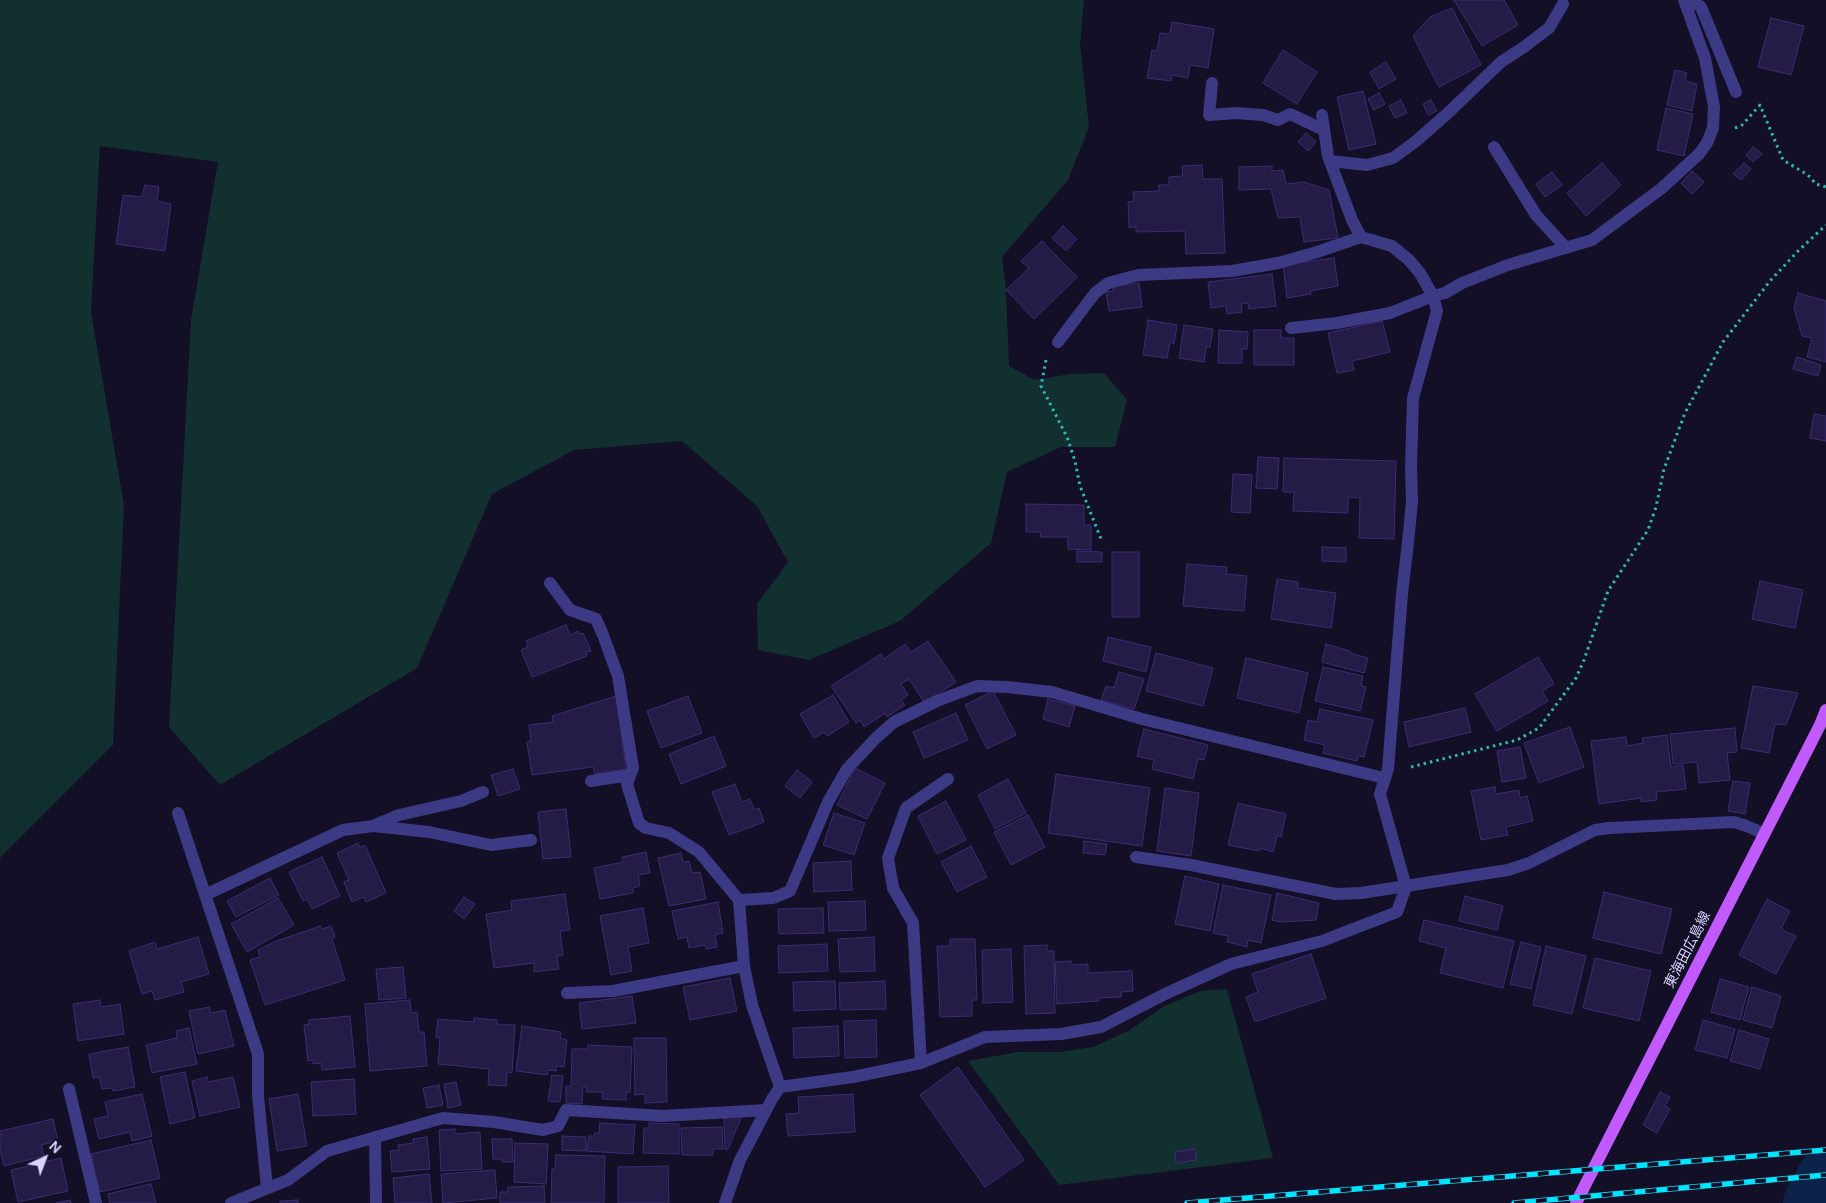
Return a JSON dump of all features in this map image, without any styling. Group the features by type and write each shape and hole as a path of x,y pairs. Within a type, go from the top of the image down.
{"main road":[{"name":"東海田広島線","path":"1576,1203 1763,834 1823,725 1826,710"}],"street":[{"path":"1291,328 1390,313 1445,293 1462,283 1508,266 1592,240 1662,188 1699,154 1707,143 1713,128 1714,107 1707,68 1684,0"},
{"path":"1691,0 1701,7 1736,92"},
{"path":"1330,161 1367,165 1393,158 1415,142 1448,113 1501,62 1549,28 1563,4"},
{"path":"1212,83 1209,115 1234,113 1263,115 1278,120 1290,114 1324,130"},
{"path":"1322,114 1330,161 1352,220 1361,237"},
{"path":"1494,147 1536,215 1566,248"},
{"path":"780,1087 853,1077 921,1063 985,1037 1061,1034 1101,1027 1165,994 1231,964 1322,941 1397,912 1406,886 1380,794 1386,774 1412,502 1413,398 1437,311 1434,296 1409,260 1392,246 1361,237 1278,263 1232,271 1138,276 1108,283 1095,293 1058,342"},
{"path":"550,583 570,610 596,619 603,635 618,676 632,768 627,784 639,823 646,828 668,833 699,852 739,900 744,966 752,1005 780,1087"},
{"path":"739,900 773,898 790,891 828,802 847,768 876,738 894,722 937,701 977,686 1007,686 1052,692 1142,719 1386,774"},
{"path":"591,781 630,776"},
{"path":"921,1063 913,923 894,888 888,858 906,808 948,779"},
{"path":"373,826 399,815 461,801 483,792"},
{"path":"178,813 258,1054 258,1096 267,1188"},
{"path":"1136,857 1191,865 1336,894 1360,893 1508,870 1529,863 1595,830 1602,829 1734,822 1763,834"},
{"path":"205,895 343,830 373,826 429,832 491,846 531,840"},
{"path":"567,993 613,991 744,966"},
{"path":"725,1203 740,1160 780,1087"},
{"path":"69,1089 96,1203"},
{"path":"231,1203 288,1180 327,1151 443,1118 494,1122 543,1130 558,1126 566,1110 663,1116 766,1110"},
{"path":"375,1138 376,1203"}],"path":[{"path":"1713,128 1732,129 1742,125 1760,105 1783,160 1808,175 1816,184 1826,187"},
{"path":"1386,774 1494,747 1517,740 1539,728 1576,678 1608,591 1648,530 1656,508 1664,469 1685,413 1719,350 1770,281 1797,252 1826,226"},
{"path":"1058,342 1046,358 1041,386 1067,437 1075,461 1082,493 1101,539"}],"green space":[{"path":"0,0 1084,0 1080,44 1089,127 1068,180 1002,257 1006,290 1009,366 1035,380 1070,374 1104,373 1127,400 1115,447 1061,447 1007,472 991,543 900,621 809,660 758,650 757,604 788,562 757,506 682,441 574,450 492,494 417,668 220,785 169,727 191,320 218,162 100,146 91,313 124,505 113,745 0,858"},
{"path":"1227,989 1273,1158 1059,1185 968,1061 1018,1052 1059,1052 1093,1047 1130,1030 1164,1006 1201,991"}],"building":[{"path":"1454,0 1504,0 1518,25 1482,46"},
{"path":"1452,8 1481,65 1439,87 1413,36 1430,17"},
{"path":"1771,18 1804,26 1791,75 1758,67"},
{"path":"1172,22 1214,29 1208,68 1190,65 1188,78 1172,75 1171,81 1147,78 1152,50 1157,51 1160,33 1170,34"},
{"path":"1283,50 1317,72 1297,104 1263,83"},
{"path":"1386,62 1396,79 1379,89 1370,72"},
{"path":"1675,70 1687,73 1685,81 1697,84 1692,111 1667,105"},
{"path":"1363,91 1376,144 1349,150 1337,97"},
{"path":"1379,93 1385,104 1374,110 1368,99"},
{"path":"1401,100 1407,113 1395,118 1389,106"},
{"path":"1431,100 1437,111 1428,115 1423,104"},
{"path":"1666,108 1693,114 1684,156 1657,150"},
{"path":"1306,133 1316,142 1308,151 1298,142"},
{"path":"1753,147 1762,154 1753,162 1746,155"},
{"path":"1602,163 1621,185 1586,216 1567,193"},
{"path":"1744,163 1751,169 1741,180 1733,174"},
{"path":"1202,165 1203,179 1222,179 1225,253 1186,254 1185,231 1136,232 1136,227 1129,228 1128,202 1134,201 1133,192 1159,191 1159,185 1169,185 1169,177 1183,176 1182,166"},
{"path":"1272,166 1272,171 1283,170 1286,184 1304,182 1329,190 1338,238 1304,242 1300,217 1278,218 1271,189 1239,190 1239,167"},
{"path":"1692,171 1704,182 1692,194 1681,183"},
{"path":"1552,172 1562,185 1545,197 1536,184"},
{"path":"145,185 159,187 157,201 171,204 165,251 116,244 123,195 142,197"},
{"path":"1063,226 1077,239 1066,251 1052,238"},
{"path":"1042,241 1077,277 1034,319 1006,290 1029,268 1021,261"},
{"path":"1334,258 1338,286 1310,291 1311,294 1287,298 1283,265"},
{"path":"1272,274 1276,306 1249,309 1248,303 1241,304 1242,312 1227,314 1226,306 1211,308 1208,282"},
{"path":"1139,283 1142,307 1109,311 1106,292 1113,291 1113,286"},
{"path":"1798,293 1826,301 1826,362 1807,357 1812,338 1802,336 1794,308"},
{"path":"1148,320 1177,325 1174,344 1170,342 1167,358 1143,355"},
{"path":"1382,321 1390,352 1352,361 1354,370 1337,373 1328,333"},
{"path":"1184,325 1213,329 1210,347 1206,347 1204,362 1179,358"},
{"path":"1219,330 1248,332 1247,349 1242,349 1242,363 1218,363"},
{"path":"1254,330 1281,330 1281,338 1294,338 1294,365 1254,365"},
{"path":"1797,357 1821,365 1818,376 1793,369"},
{"path":"1814,414 1826,416 1826,441 1810,438"},
{"path":"1258,457 1279,458 1277,489 1256,488"},
{"path":"1284,458 1396,461 1394,539 1359,538 1360,498 1348,497 1348,513 1293,511 1294,492 1283,492"},
{"path":"1233,474 1252,475 1250,513 1231,512"},
{"path":"1026,504 1084,505 1084,525 1091,525 1091,550 1068,549 1068,537 1040,537 1041,532 1026,532"},
{"path":"1322,547 1346,548 1346,562 1322,561"},
{"path":"1077,551 1102,552 1102,562 1077,562"},
{"path":"1112,552 1139,552 1139,617 1112,617"},
{"path":"1187,564 1227,567 1226,574 1247,576 1244,611 1183,606"},
{"path":"1277,579 1298,582 1298,588 1336,593 1331,628 1271,619"},
{"path":"1760,581 1803,590 1795,628 1752,619"},
{"path":"566,625 570,635 578,631 580,634 583,633 591,651 586,652 587,656 532,677 521,650 528,647 526,641"},
{"path":"1108,637 1151,647 1146,672 1103,661"},
{"path":"928,641 956,682 925,703 909,679 901,684 908,695 901,700 905,705 887,717 885,713 864,727 860,720 856,723 831,686 881,654 884,659 905,644 911,652"},
{"path":"1326,644 1368,658 1364,673 1322,662"},
{"path":"1156,653 1213,668 1203,706 1146,691"},
{"path":"1538,657 1554,684 1542,691 1548,701 1497,731 1475,694"},
{"path":"1246,658 1308,673 1299,713 1237,698"},
{"path":"1323,667 1363,676 1361,686 1366,687 1360,711 1315,701"},
{"path":"1119,672 1144,679 1134,709 1101,700 1106,686 1114,688"},
{"path":"1753,686 1798,693 1786,725 1775,724 1769,753 1741,748"},
{"path":"993,691 1016,735 987,749 965,705"},
{"path":"833,695 849,722 827,736 824,732 814,738 800,714"},
{"path":"616,696 626,769 595,774 593,767 532,775 527,742 531,741 529,725 553,722 552,716"},
{"path":"688,696 702,733 661,748 647,711"},
{"path":"1048,699 1075,706 1069,727 1043,719"},
{"path":"1465,708 1471,732 1409,747 1404,722"},
{"path":"1320,709 1373,720 1364,757 1358,756 1357,761 1323,753 1325,745 1304,740 1308,720 1317,722"},
{"path":"956,713 968,740 924,758 913,732"},
{"path":"1570,727 1584,767 1539,783 1524,743"},
{"path":"1735,728 1737,752 1727,753 1730,780 1699,783 1697,762 1673,764 1670,734"},
{"path":"1144,729 1208,745 1204,760 1198,759 1193,779 1152,769 1154,760 1137,756"},
{"path":"1667,735 1671,767 1683,765 1686,789 1656,792 1657,800 1641,802 1641,798 1599,804 1591,741 1626,737 1627,746 1643,743 1642,738"},
{"path":"714,736 726,766 681,784 669,754"},
{"path":"1520,747 1526,778 1502,782 1497,751"},
{"path":"855,768 885,783 867,819 837,805"},
{"path":"513,769 520,789 498,796 491,775"},
{"path":"797,770 812,782 800,798 785,786"},
{"path":"1056,774 1150,788 1142,846 1048,833"},
{"path":"1008,779 1026,813 995,829 978,795"},
{"path":"1733,781 1750,783 1745,814 1728,811"},
{"path":"735,784 742,802 750,799 754,810 759,808 764,822 729,835 712,792"},
{"path":"1495,787 1496,794 1519,790 1520,798 1527,796 1533,821 1506,827 1508,835 1481,840 1471,791"},
{"path":"1165,788 1199,793 1191,856 1157,851"},
{"path":"946,801 966,840 937,854 918,816"},
{"path":"1238,803 1286,814 1281,837 1277,836 1273,852 1260,848 1259,851 1228,845"},
{"path":"566,809 571,857 543,859 538,812"},
{"path":"834,813 865,823 854,855 823,845"},
{"path":"1028,815 1045,847 1011,865 994,832"},
{"path":"1084,841 1107,844 1105,855 1083,853"},
{"path":"358,843 360,847 365,845 386,893 366,902 364,897 352,902 344,882 349,880 337,853"},
{"path":"971,846 987,877 957,892 941,862"},
{"path":"646,852 650,873 638,875 640,886 633,888 633,893 600,899 594,868 623,862 622,857"},
{"path":"681,853 683,862 689,861 692,873 700,872 706,899 669,906 658,858"},
{"path":"322,857 340,896 312,909 307,899 303,901 289,872"},
{"path":"851,861 852,890 814,892 813,863"},
{"path":"1185,876 1219,884 1210,931 1175,924"},
{"path":"270,878 279,895 236,917 227,901"},
{"path":"1223,885 1271,895 1261,943 1248,940 1247,947 1227,942 1228,936 1213,933"},
{"path":"1604,892 1672,909 1661,954 1593,938"},
{"path":"1277,893 1319,903 1316,920 1281,922 1272,920"},
{"path":"565,894 570,930 560,931 563,955 557,956 559,969 534,972 534,963 494,968 486,914 512,910 511,901"},
{"path":"1465,896 1503,906 1497,930 1459,921"},
{"path":"464,897 475,904 464,919 454,911"},
{"path":"278,898 294,925 247,952 231,924"},
{"path":"1767,899 1790,911 1781,929 1796,936 1776,974 1739,955"},
{"path":"865,901 866,930 829,931 828,902"},
{"path":"718,902 723,933 715,935 717,947 706,949 705,945 689,948 687,937 678,939 672,911"},
{"path":"643,908 649,943 628,947 632,971 611,975 600,916"},
{"path":"823,908 824,933 779,934 778,909"},
{"path":"1424,920 1514,941 1503,988 1440,973 1446,948 1419,941"},
{"path":"320,926 322,929 331,926 335,937 332,939 345,980 265,1005 250,960 260,957 258,950 274,942"},
{"path":"198,937 209,974 181,982 184,992 155,1000 152,991 142,994 129,951 155,942 157,949"},
{"path":"874,937 875,971 840,972 838,939"},
{"path":"950,939 975,939 977,1000 972,1000 972,1016 940,1017 937,946 950,946"},
{"path":"1521,942 1541,947 1531,989 1510,984"},
{"path":"827,944 828,971 779,973 778,946"},
{"path":"1047,945 1047,951 1054,951 1055,1013 1026,1014 1024,946"},
{"path":"1546,946 1586,956 1572,1014 1533,1005"},
{"path":"1011,949 1013,1002 983,1003 982,950"},
{"path":"1311,954 1326,998 1255,1022 1246,997 1258,992 1252,974"},
{"path":"1595,958 1651,971 1639,1021 1583,1008"},
{"path":"1071,961 1071,965 1088,964 1088,973 1132,971 1133,991 1121,992 1121,997 1099,998 1099,1001 1057,1004 1055,962"},
{"path":"403,967 406,998 379,1000 376,969"},
{"path":"730,978 737,1011 690,1020 683,987"},
{"path":"1720,979 1749,987 1740,1020 1711,1012"},
{"path":"835,981 836,1009 794,1011 793,982"},
{"path":"885,981 886,1009 840,1010 839,983"},
{"path":"1752,987 1781,996 1772,1028 1743,1020"},
{"path":"632,996 636,1023 582,1029 579,1003"},
{"path":"100,1000 101,1007 120,1004 124,1034 78,1041 73,1004"},
{"path":"410,1000 411,1013 417,1012 419,1032 424,1032 427,1066 370,1071 365,1004"},
{"path":"209,1007 211,1013 225,1010 234,1046 198,1054 189,1011"},
{"path":"350,1016 355,1067 322,1070 321,1063 313,1064 313,1060 308,1061 304,1025 309,1024 309,1020"},
{"path":"474,1018 497,1020 497,1024 515,1025 512,1073 507,1072 506,1086 488,1085 489,1069 438,1064 440,1038 436,1037 438,1019 474,1022"},
{"path":"876,1020 877,1057 845,1058 844,1021"},
{"path":"1703,1020 1735,1029 1727,1058 1695,1050"},
{"path":"522,1026 561,1032 560,1038 567,1040 564,1067 556,1066 556,1071 548,1070 547,1075 516,1071"},
{"path":"838,1026 839,1056 794,1058 793,1028"},
{"path":"189,1028 197,1064 152,1073 146,1045 177,1038 176,1031"},
{"path":"1739,1030 1769,1039 1760,1069 1730,1061"},
{"path":"634,1038 666,1038 667,1102 645,1103 645,1094 635,1095"},
{"path":"588,1045 632,1047 630,1092 626,1092 626,1100 602,1099 603,1092 586,1092 587,1087 583,1087 582,1104 566,1103 566,1086 571,1086 572,1049 588,1049"},
{"path":"128,1047 135,1087 113,1091 112,1088 102,1089 99,1077 93,1078 89,1054"},
{"path":"958,1067 1024,1160 985,1187 920,1095"},
{"path":"185,1072 195,1118 170,1124 160,1077"},
{"path":"552,1075 563,1076 560,1102 548,1101"},
{"path":"207,1077 208,1082 233,1077 240,1107 200,1116 192,1081"},
{"path":"354,1079 356,1114 313,1116 311,1082"},
{"path":"456,1082 461,1105 448,1108 444,1084"},
{"path":"439,1085 443,1105 427,1108 423,1088"},
{"path":"1660,1092 1670,1097 1665,1106 1670,1109 1657,1133 1643,1125"},
{"path":"142,1094 152,1136 132,1141 130,1132 99,1139 94,1119 108,1116 105,1102"},
{"path":"298,1094 307,1146 277,1151 269,1099"},
{"path":"853,1094 855,1132 788,1136 786,1114 799,1113 798,1097"},
{"path":"742,1116 728,1149 725,1150 724,1118"},
{"path":"53,1119 58,1141 41,1145 44,1156 4,1166 0,1150 0,1131"},
{"path":"600,1123 635,1125 633,1154 587,1151 589,1136 599,1133"},
{"path":"649,1123 679,1124 679,1154 643,1153 644,1128 649,1128"},
{"path":"722,1127 723,1149 713,1149 713,1155 682,1155 681,1128"},
{"path":"455,1129 455,1134 480,1132 482,1169 441,1171 439,1130"},
{"path":"562,1136 586,1137 586,1151 562,1150"},
{"path":"427,1137 430,1169 392,1172 390,1151 399,1150 398,1145 414,1143 413,1139"},
{"path":"492,1139 512,1139 513,1162 502,1162 502,1159 493,1159"},
{"path":"151,1140 160,1178 100,1192 91,1154"},
{"path":"515,1143 548,1144 546,1184 514,1182"},
{"path":"1195,1149 1196,1160 1176,1163 1175,1152"},
{"path":"556,1155 605,1156 604,1203 551,1203 552,1169 555,1169"},
{"path":"61,1158 68,1191 18,1202 11,1170"},
{"path":"668,1166 669,1203 618,1203 618,1167"},
{"path":"495,1170 497,1198 443,1203 441,1174"},
{"path":"429,1174 432,1203 395,1203 393,1178"},
{"path":"151,1184 156,1203 110,1203 108,1194"},
{"path":"544,1186 545,1203 500,1203 500,1192 508,1192 508,1187"},
{"path":"70,1200 71,1203 56,1203"},
{"path":"298,1200 298,1203 280,1203 280,1201"}],"waterway":[{"path":"1811,1203 1826,1175"}],"railway":[{"path":"1187,1203 1826,1150"},
{"path":"1514,1203 1826,1175"}]}
